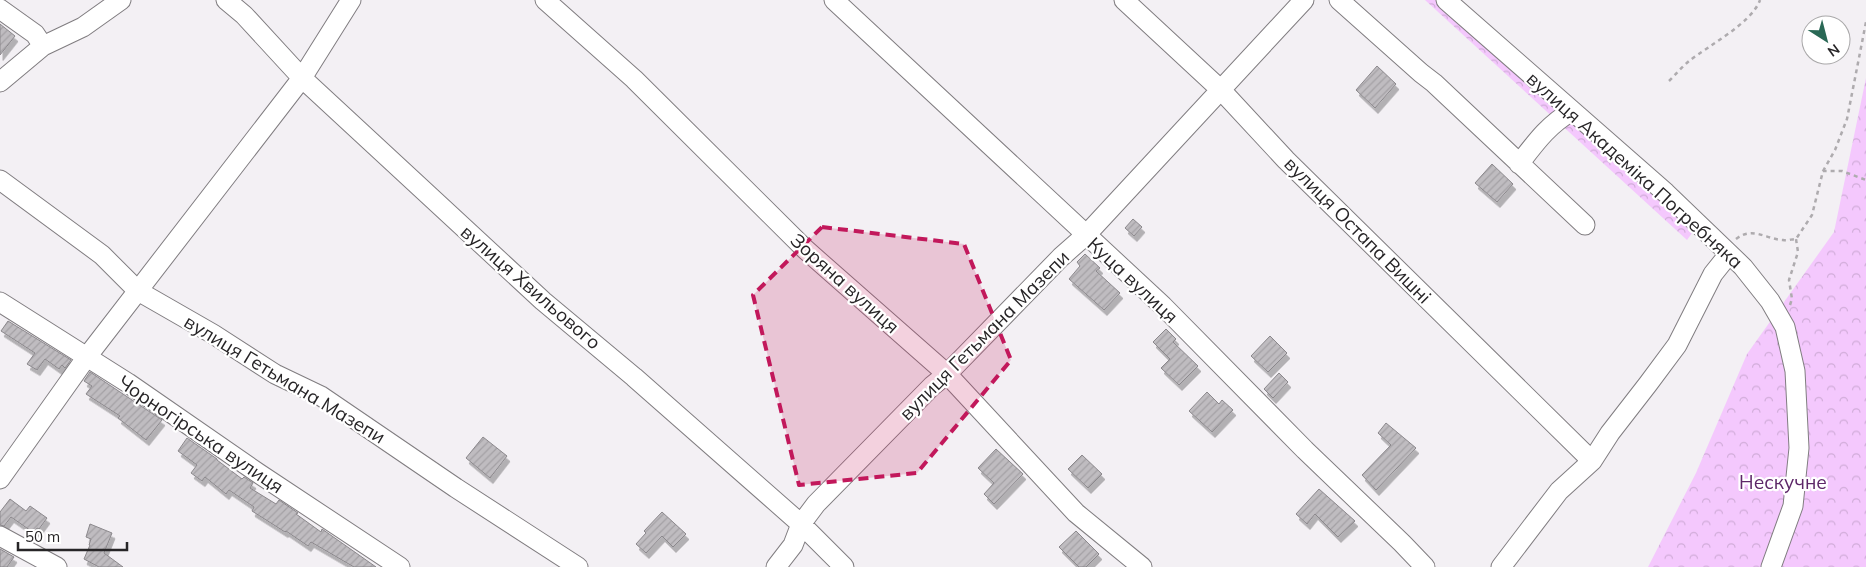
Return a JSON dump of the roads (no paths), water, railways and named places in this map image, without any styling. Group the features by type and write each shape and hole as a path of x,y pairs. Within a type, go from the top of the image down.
{"street":[{"path":"0,82 43,46 83,27 121,0"},
{"name":"вулиця Хвильового","path":"226,0 244,15 302,78 543,301 634,377 801,524 844,567"},
{"path":"0,479 86,358 302,78 351,0"},
{"name":"Зоряна вулиця","path":"545,0 634,79 805,249 947,374 1076,513 1142,567"},
{"name":"Куца вулиця","path":"834,0 1163,306 1305,450 1425,567"},
{"name":"вулиця Остапа Вишні","path":"1124,0 1221,90 1286,160 1592,461"},
{"name":"вулиця Гетьмана Мазепи","path":"776,567 793,545 801,524 816,504 1061,257 1086,235 1304,0"},
{"path":"1339,0 1434,83 1584,225"},
{"name":"вулиця Академіка Погребняка","path":"1446,0 1666,193 1743,267 1770,301 1785,327 1795,371 1799,448 1792,506 1771,567"},
{"path":"0,9 35,34 43,46"},
{"path":"1520,164 1543,133 1556,120 1572,111"},
{"name":"вулиця Гетьмана Мазепи","path":"0,180 102,255 138,291 212,334 275,374 321,396 456,488 578,567"},
{"path":"1501,567 1559,491 1592,461 1610,433 1677,345 1713,274 1729,254"},
{"name":"Чорногірська вулиця","path":"0,302 128,383 258,473 400,567"},
{"path":"0,536 57,567"}],"park label":[{"name":"Нескучне","path":"1783,482"}]}
